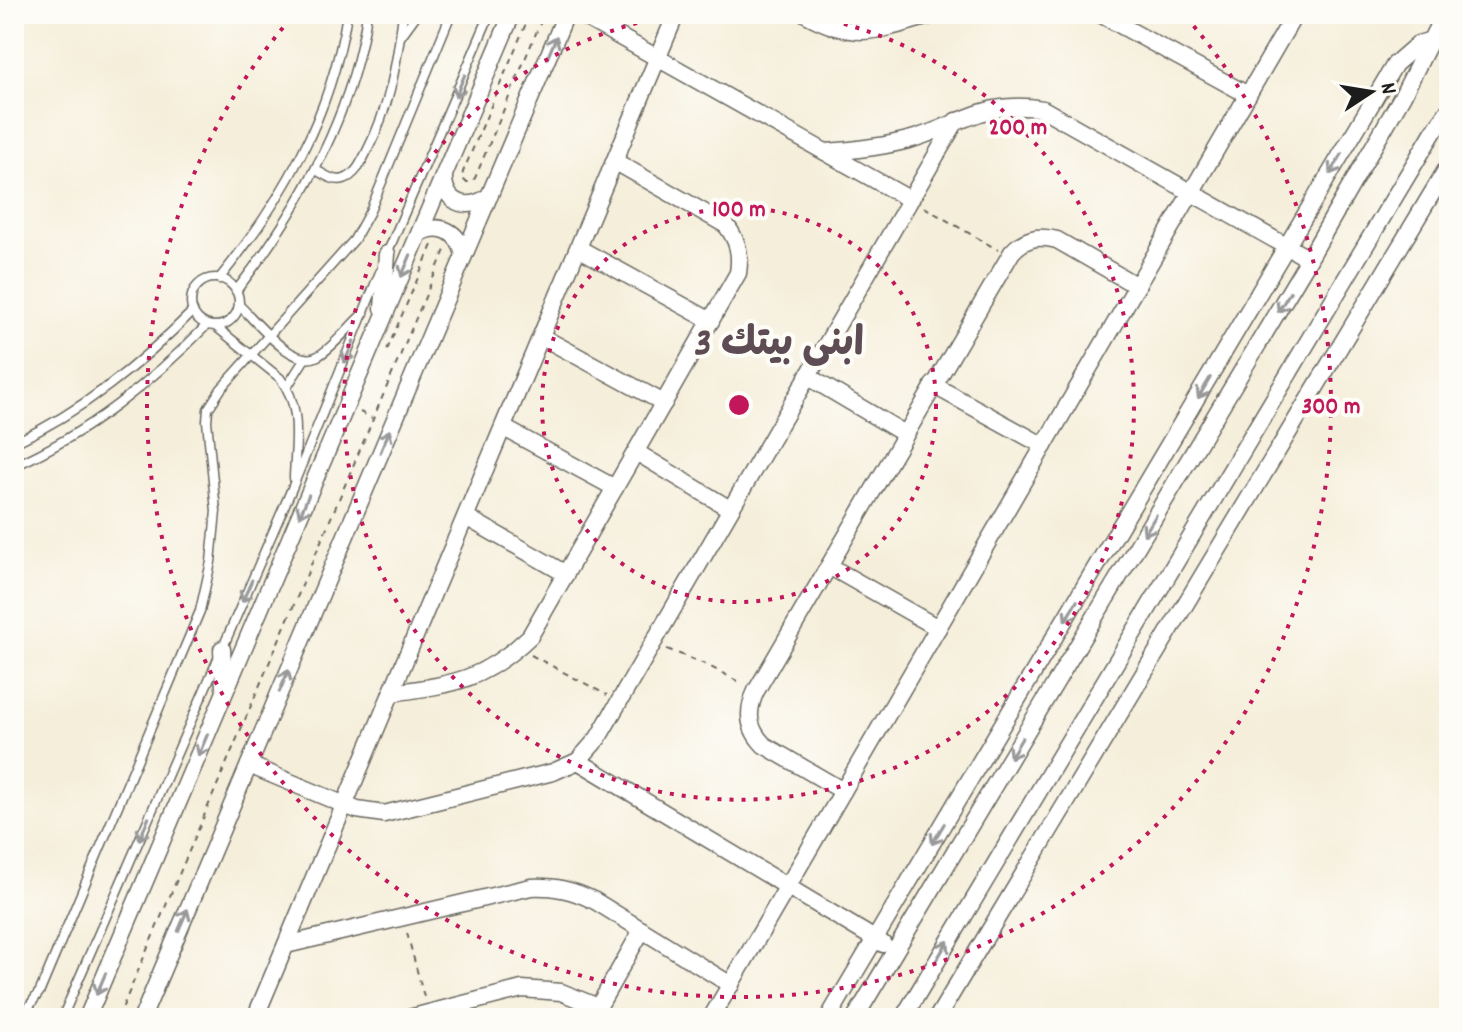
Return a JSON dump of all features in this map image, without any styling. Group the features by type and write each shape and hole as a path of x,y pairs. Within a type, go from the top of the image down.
{"street":[{"path":"87,1018 381,324 428,235 444,178 512,14"},
{"path":"142,1018 566,14"},
{"path":"579,14 909,199"},
{"path":"255,1018 676,14"},
{"path":"806,14 830,27 852,31 875,30 936,14"},
{"path":"1100,14 1248,95"},
{"path":"711,1018 1295,14"},
{"path":"855,1018 1441,37 1444,14"},
{"path":"828,1018 1395,64 1418,44 1441,37"},
{"path":"826,152 869,150 915,138 989,108 1043,109 1309,259"},
{"path":"903,1018 1327,308 1449,110"},
{"path":"249,765 344,805 370,814 384,814 553,772 578,761 590,750 619,701 956,121"},
{"path":"391,693 450,685 480,674 507,658 530,636 738,273 740,256 736,239 726,225 616,162"},
{"path":"937,1018 1449,165"},
{"path":"444,178 447,194 460,204 476,204 490,195"},
{"path":"428,235 436,227 444,228 458,238 464,255"},
{"path":"843,791 764,745 750,725 749,712 756,691 933,385 1020,243 1045,236 1057,240 1137,286"},
{"path":"580,249 711,321"},
{"path":"381,324 387,254"},
{"path":"542,337 664,403"},
{"path":"807,376 905,434"},
{"path":"933,385 1044,446"},
{"path":"504,428 615,488"},
{"path":"636,452 730,509"},
{"path":"466,517 566,574"},
{"path":"829,566 938,628"},
{"path":"222,649 224,694"},
{"path":"578,761 894,951"},
{"path":"286,945 531,887 553,886 575,891 731,985"},
{"path":"409,1018 522,989 561,992 595,1013 642,930"}],"lane":[{"path":"219,279 257,232 286,185 311,135 330,83 347,14"},
{"path":"236,291 274,242 316,170 354,72 367,14"},
{"path":"316,170 334,180 346,179 355,172 384,114 392,86 403,14"},
{"path":"400,37 417,14"},
{"path":"21,1018 40,991 200,611 211,562 216,511 207,434 208,409 221,389 346,251 362,228 451,14"},
{"path":"62,1018 293,486 387,254 490,14"},
{"path":"257,232 274,242"},
{"path":"14,443 65,415 110,385 152,351 193,311 195,290 205,281 226,281 236,291 239,305 234,318 222,325 211,326 123,402 76,433 14,466"},
{"path":"239,305 294,357 304,360 322,354 367,309"},
{"path":"193,311 199,319 252,355 287,387 296,417 293,486"},
{"path":"152,351 167,366"},
{"path":"287,387 304,360"}],"path":[{"path":"530,14 463,172 462,178 466,182 475,178 544,14"},
{"path":"909,199 1009,257"},
{"path":"386,354 428,235"},
{"path":"118,1018 448,242"},
{"path":"360,412 373,418"},
{"path":"652,643 707,665 756,691"},
{"path":"517,648 619,701"},
{"path":"403,917 428,1013"}],"district":[{"name":"ابنى بيتك 3","path":"779,340"}]}
